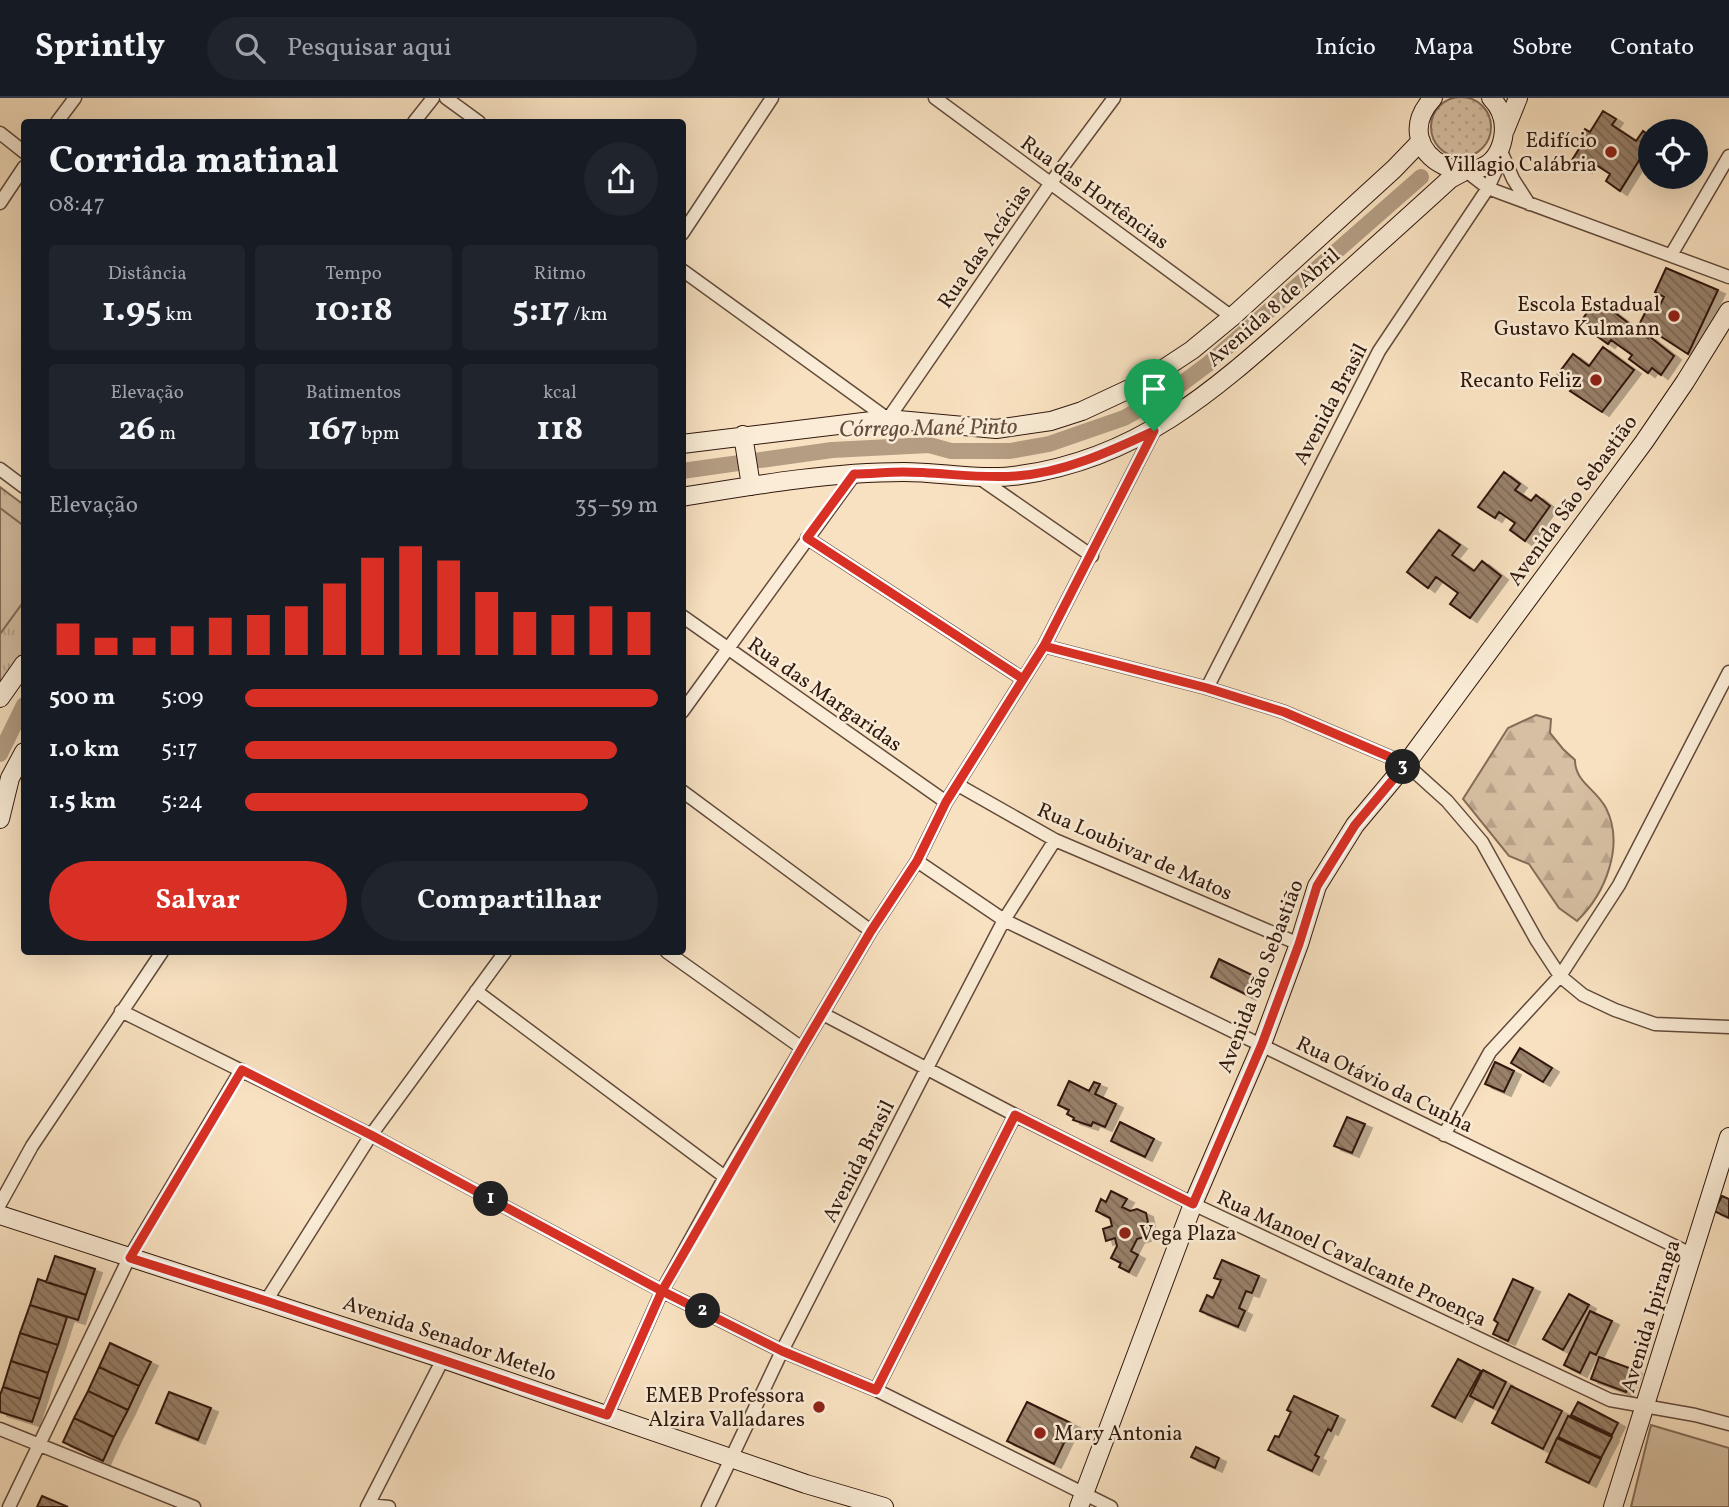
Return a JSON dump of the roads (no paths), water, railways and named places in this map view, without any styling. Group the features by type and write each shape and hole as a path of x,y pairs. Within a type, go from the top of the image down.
{"main road":[{"path":"1491,98 1500,110 1505,130"},
{"path":"1500,148 1518,98"},
{"path":"1426,102 1419,125 1421,141 1432,160 1441,167 1464,171"},
{"name":"Avenida 8 de Abril","path":"686,444 744,442 888,419 996,429 1051,421 1082,411 1142,383 1192,350 1232,317 1421,141"},
{"name":"Avenida 8 de Abril","path":"686,496 750,478 904,472 978,477 1019,476 1058,468 1109,452 1154,431 1195,403 1241,366 1450,179 1488,163 1500,148"},
{"name":"Avenida São Sebastião","path":"1082,1501 1193,1204 1262,1044 1317,886 1355,825 1406,764 1644,442 1729,311"},
{"path":"744,442 750,478"},
{"path":"0,698 21,668"},
{"path":"0,819 10,778 21,758"},
{"name":"Avenida Ipiranga","path":"1614,1507 1729,1138"},
{"name":"Avenida Senador Metelo","path":"0,1215 443,1359 806,1484 884,1507"}],"street":[{"path":"59,119 75,98"},
{"path":"416,119 433,98"},
{"path":"446,98 475,119"},
{"path":"686,228 772,98"},
{"name":"Rua das Hortências","path":"936,98 1232,317"},
{"name":"Rua das Acácias","path":"888,419 1114,98"},
{"path":"0,133 21,150"},
{"path":"1500,148 1513,179 1530,204"},
{"name":"Avenida Brasil","path":"1207,688 1379,351 1488,188 1497,168 1500,148"},
{"path":"1671,255 1729,156"},
{"path":"1464,171 1488,188 1729,277"},
{"path":"0,203 21,172"},
{"path":"686,274 888,419"},
{"path":"607,1415 662,1291 871,931 917,861 946,802 1044,646 1154,431"},
{"path":"0,469 21,485"},
{"path":"686,707 854,474"},
{"path":"978,477 1092,556"},
{"path":"807,538 1023,679"},
{"name":"Rua das Margaridas","path":"686,619 946,802"},
{"path":"1044,646 1207,688 1284,712 1406,764 1447,800 1482,842 1537,941 1560,976 1583,995 1655,1024 1729,1027"},
{"path":"1444,1135 1490,1052 1560,976 1619,885 1729,672"},
{"name":"Rua Loubivar de Matos","path":"958,785 1055,840 1299,944"},
{"path":"686,794 871,931"},
{"name":"Avenida Brasil","path":"708,1507 782,1351 927,1068 1004,920 1055,840"},
{"name":"Rua Otávio da Cunha","path":"917,861 1004,920 1693,1255"},
{"path":"0,1204 32,1146 160,955"},
{"path":"266,1301 371,1135 503,955"},
{"path":"671,955 802,1048"},
{"path":"476,991 726,1177"},
{"path":"121,1011 371,1135 662,1291 782,1351 876,1390 1082,1501 1111,1507"},
{"name":"Rua Manoel Cavalcante Proença","path":"823,1014 1015,1115 1193,1204 1610,1400 1695,1415 1729,1424"},
{"path":"9,1507 130,1258 242,1070"},
{"path":"876,1390 1015,1115"},
{"path":"389,1507 368,1506 443,1359"},
{"path":"0,1429 194,1507"}],"waterway":[{"name":"Córrego Mané Pinto","path":"686,470 832,450 929,445 951,451 1010,451 1049,444 1124,418 1169,393 1208,364 1421,177"},
{"name":"Córrego Mané Pinto","path":"0,754 21,711"}],"place":[{"name":"Edifício Villagio Calábria","path":"1611,152"},
{"name":"Escola Estadual Gustavo Kulmann","path":"1674,316"},
{"name":"Recanto Feliz","path":"1596,380"},
{"name":"Vega Plaza","path":"1125,1233"},
{"name":"EMEB Professora Alzira Valladares","path":"819,1407"},
{"name":"Mary Antonia","path":"1040,1433"}]}
